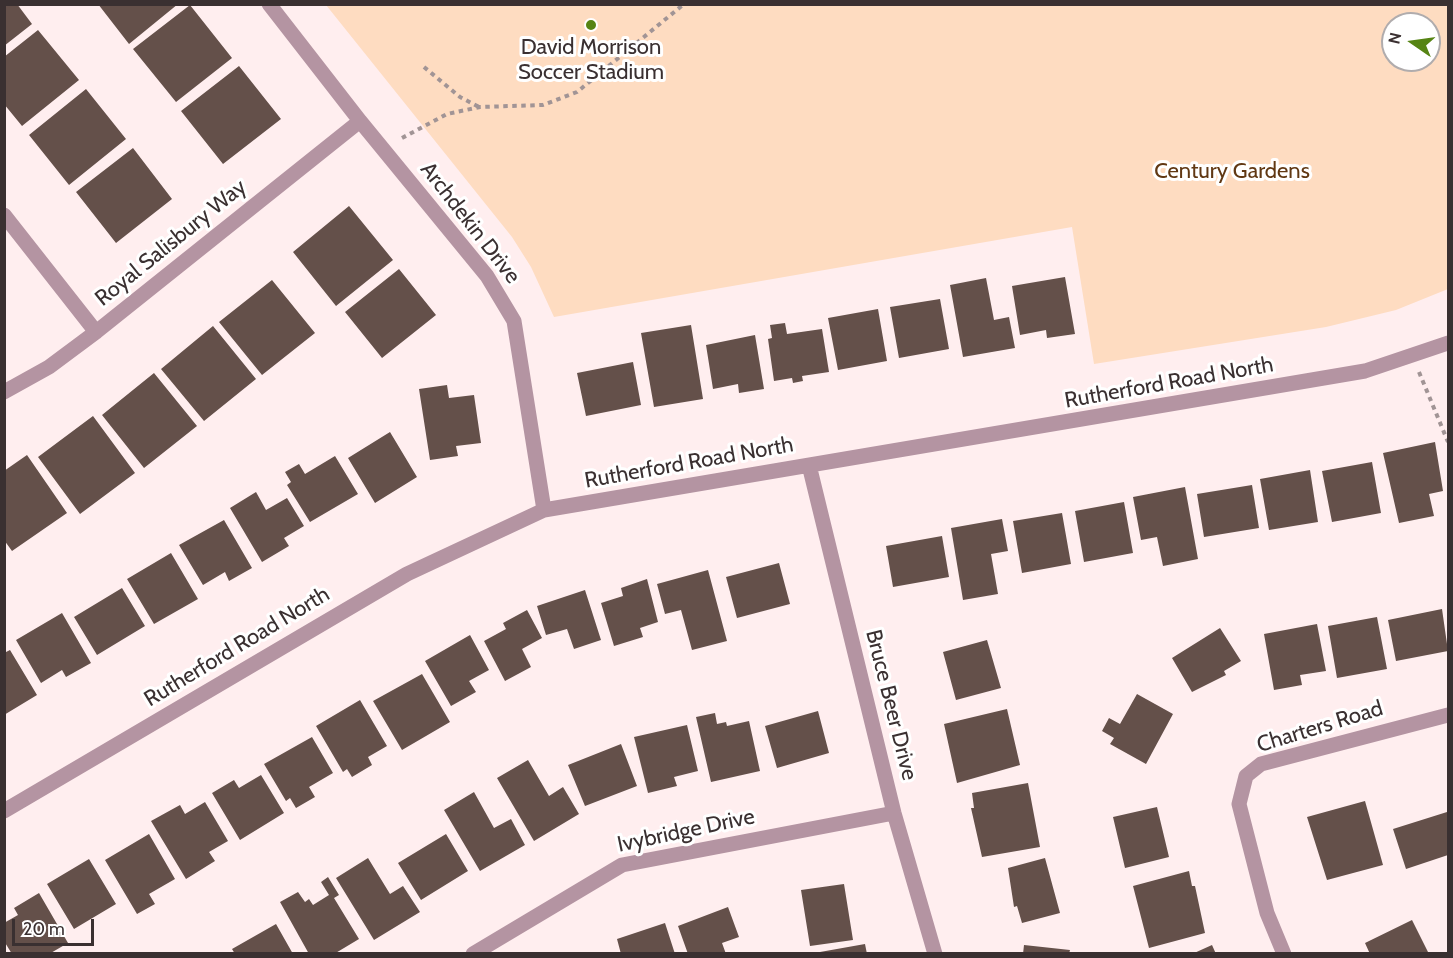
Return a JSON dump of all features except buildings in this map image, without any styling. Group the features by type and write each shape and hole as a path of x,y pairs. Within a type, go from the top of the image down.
{"street":[{"name":"Archdekin Drive","path":"269,4 360,121 487,276 514,321 544,510"},
{"name":"Royal Salisbury Way","path":"4,392 49,367 96,332 360,121"},
{"path":"4,215 96,332"},
{"name":"Rutherford Road North","path":"4,811 407,574 544,510 1354,373 1449,343"},
{"name":"Bruce Beer Drive","path":"809,465 894,813 935,954"},
{"name":"Charters Road","path":"1284,954 1267,913 1239,804 1246,776 1262,764 1449,715"},
{"name":"Ivybridge Drive","path":"473,954 622,865 894,813"}],"path":[{"path":"383,149 447,114 480,107 543,105 578,92 684,4"},
{"path":"424,68 460,97 480,107"},
{"path":"1412,355 1449,442"}],"green space":[{"name":"Century Gardens","path":"326,5 1448,5 1448,289 1396,310 1326,327 1094,364 1072,227 554,317 531,267 512,237"}],"place":[{"name":"David Morrison Soccer Stadium","path":"591,25"}]}
